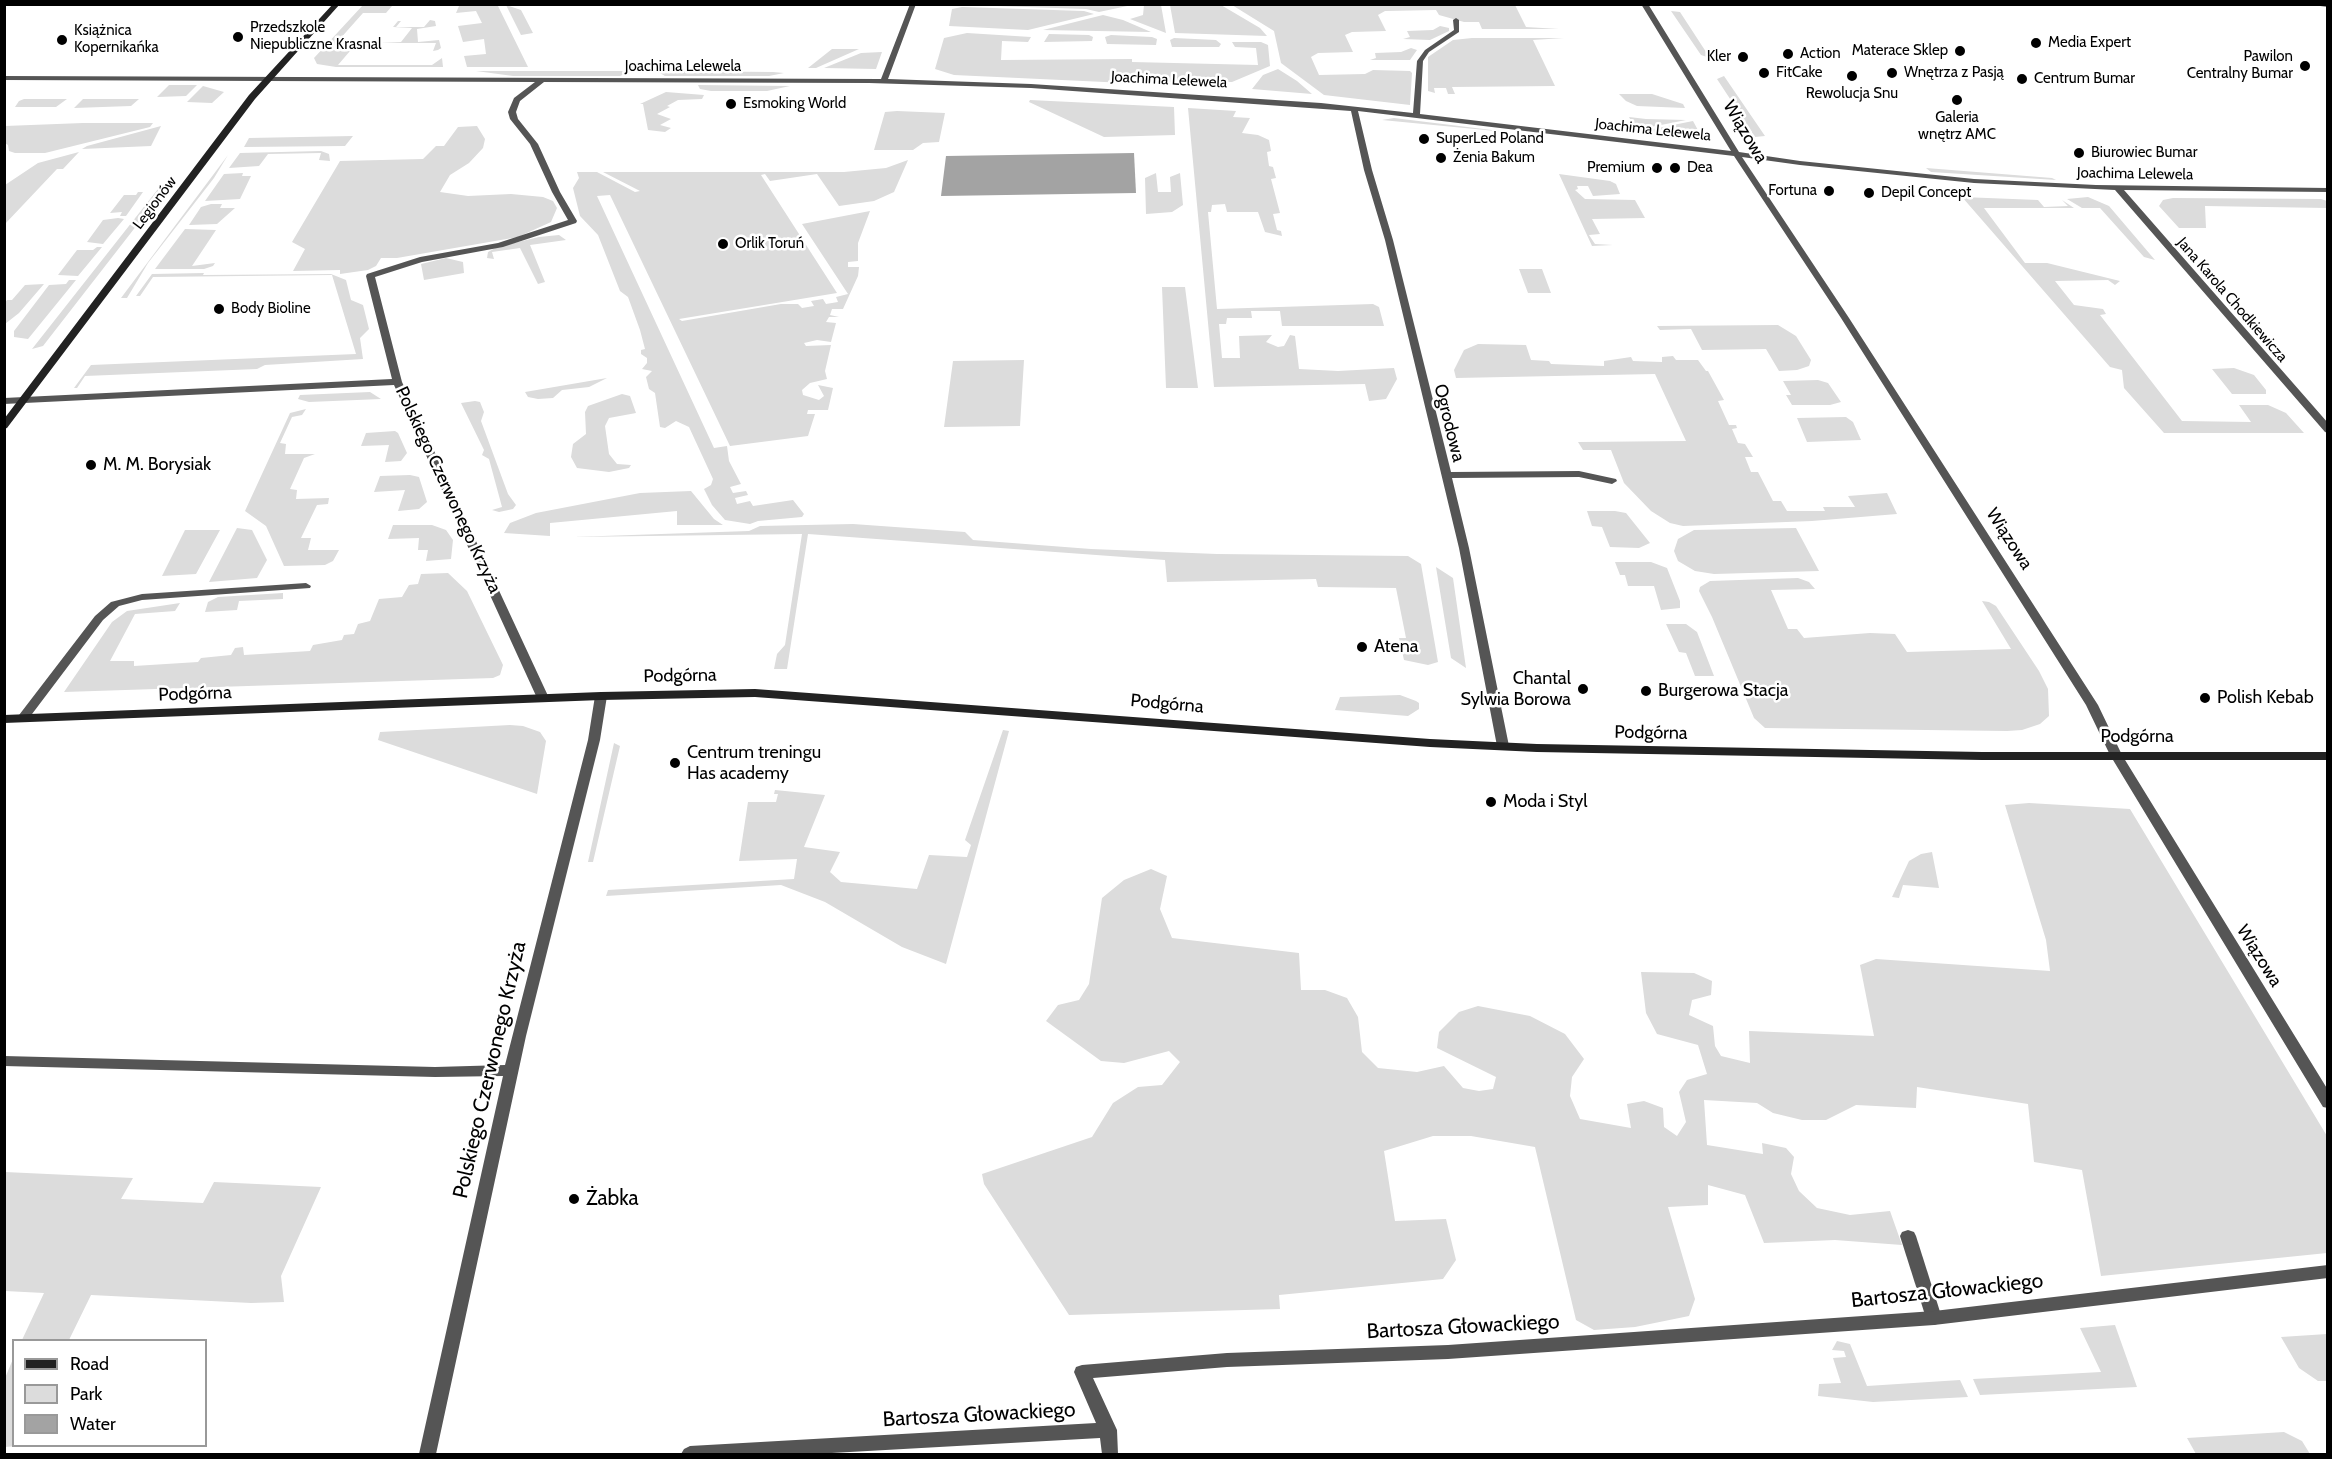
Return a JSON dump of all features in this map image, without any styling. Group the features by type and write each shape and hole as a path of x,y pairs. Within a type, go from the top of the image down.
{"street":[{"name":"Legionów","path":"4,426 252,97 337,4"},
{"path":"884,81 913,4"},
{"name":"Wiązowa","path":"1644,4 1736,153 2013,578 2097,713 2116,755 2328,1103"},
{"path":"2320,4 2328,5"},
{"path":"1416,116 1420,61 1427,51 1457,32 1456,20"},
{"name":"Joachima Lelewela","path":"4,78 884,81 1155,93 1354,108 1912,175 2028,184 2328,190"},
{"name":"Polskiego Czerwonego Krzyża","path":"543,698 397,382 370,276 420,260 500,245 573,221 555,192 534,144 514,119 512,112 520,96 544,80"},
{"name":"Ogrodowa","path":"1354,108 1368,170 1389,240 1464,548 1503,747"},
{"name":"Jana Karola Chodkiewicza","path":"2116,187 2328,430"},
{"path":"4,401 397,382"},
{"path":"1445,475 1579,474 1611,482"},
{"path":"22,719 99,618 115,604 142,597 306,586"},
{"name":"Podgórna","path":"4,719 543,698 755,693 827,696 1503,747 1756,753 2328,756"},
{"name":"Polskiego Czerwonego Krzyża","path":"427,1455 512,1070 594,740 601,696"},
{"path":"4,1061 435,1072 512,1070"},
{"path":"1908,1236 1934,1318"},
{"name":"Bartosza Głowackiego","path":"690,1455 1108,1430 1082,1372 1227,1360 1448,1352 1934,1318 2328,1271"},
{"path":"1108,1430 1110,1455"}],"green space":[{"path":"497,4 528,67 467,67 464,56 486,54 484,39 463,42 458,26 482,23 476,11 456,13 459,6 392,6 386,13 363,13 330,50 350,51 338,65 432,65 442,58 443,67 336,67 317,64 314,58 363,5"},
{"path":"506,5 521,10 533,33 521,35"},
{"path":"967,5 1132,5 1099,12 1086,9"},
{"path":"1144,5 1161,5 1166,33 1130,19 1143,15"},
{"path":"1170,5 1221,5 1260,28 1267,36 1175,33"},
{"path":"1232,5 1515,5 1526,27 1559,29 1482,29 1479,22 1464,22 1439,15 1436,10 1385,11 1378,15 1386,31 1352,32 1345,35 1353,52 1318,53 1311,57 1319,75 1365,74 1373,70 1410,71 1412,73 1410,105 1324,95 1281,63 1274,31"},
{"path":"962,7 1084,11 1094,14 1028,30 949,26 952,9"},
{"path":"1671,11 1680,12 1710,58 1701,55"},
{"path":"1103,15 1123,20 1151,32 1043,30"},
{"path":"430,20 435,21 436,26 417,29 418,42 439,40 441,48 438,50 433,51 436,43 380,43 401,42 412,28 393,27 398,21 401,21 396,27 424,27"},
{"path":"1440,26 1449,28 1449,31 1430,40 1403,39 1410,37 1407,31 1433,30"},
{"path":"967,33 1031,37 1028,42 1002,41 1001,60 1132,59 1132,62 1258,65 1256,48 1235,47 1232,42 1261,42 1268,45 1270,66 1232,82 1217,82 1216,86 1212,87 954,75 935,69 944,38"},
{"path":"1049,34 1093,37 1092,41 1044,42"},
{"path":"1111,35 1157,39 1156,45 1107,44 1105,37"},
{"path":"1174,38 1216,40 1221,44 1219,47 1172,47 1170,40"},
{"path":"1564,38 1533,40 1555,86 1452,87 1455,94 1448,94 1446,88 1434,88 1435,93 1428,91 1428,57 1453,40"},
{"path":"1411,48 1417,50 1410,60 1370,60 1376,58 1375,53 1401,52"},
{"path":"832,49 859,49 816,68 808,68"},
{"path":"882,52 876,69 824,68 861,53"},
{"path":"1278,69 1312,94 1252,89 1263,75"},
{"path":"476,71 632,71 620,76 513,76"},
{"path":"665,71 784,73 769,76 665,76 660,73"},
{"path":"1724,76 1765,136 1755,137 1717,79"},
{"path":"169,85 197,85 186,96 157,97"},
{"path":"698,85 790,86 767,91 711,91 700,89"},
{"path":"203,86 224,92 212,103 187,102"},
{"path":"666,92 704,95 702,99 678,100 657,114 671,119 660,125 671,128 665,132 648,130 643,104 640,104"},
{"path":"1619,94 1652,94 1683,104 1685,108 1637,106 1626,101"},
{"path":"67,99 56,107 15,107 19,101"},
{"path":"83,99 139,99 131,106 74,108"},
{"path":"1030,100 1174,107 1175,135 1104,137 1029,102"},
{"path":"1188,108 1236,111 1233,117 1250,118 1242,133 1258,135 1269,140 1271,151 1267,152 1269,166 1273,167 1276,178 1271,179 1280,213 1273,214 1277,230 1281,231 1282,236 1265,232 1258,212 1227,212 1225,204 1212,205 1211,212 1208,212 1217,309 1373,304 1379,307 1384,326 1282,326 1280,311 1251,311 1252,318 1227,318 1226,324 1219,324 1222,358 1240,358 1239,336 1272,335 1266,342 1278,347 1284,346 1290,335 1295,336 1299,369 1338,371 1394,368 1397,379 1386,399 1369,401 1365,384 1214,387"},
{"path":"885,112 945,113 939,142 923,143 913,150 874,150"},
{"path":"1629,117 1646,119 1686,120 1636,130"},
{"path":"1394,118 1516,133 1382,120"},
{"path":"1693,121 1699,132 1689,137 1638,132"},
{"path":"153,123 150,127 45,153 15,153 9,151 5,143 5,126"},
{"path":"161,126 151,146 82,149 87,146"},
{"path":"477,126 485,139 483,148 469,163 450,175 440,192 468,196 511,194 543,197 553,201 557,208 551,222 518,237 397,258 381,258 376,266 368,270 340,274 340,270 293,271 305,249 292,242 340,161 423,159 436,146 444,146 458,127"},
{"path":"353,136 345,146 244,147 249,138"},
{"path":"321,151 329,154 330,161 319,160 321,153 268,154 259,166 229,168 240,153"},
{"path":"79,152 63,169 57,169 5,224 5,185 38,163"},
{"path":"228,155 214,178 148,263 127,298 121,298"},
{"path":"908,160 894,192 874,201 839,206 817,174 770,181 765,174 761,175 837,293 679,319 682,321 781,304 798,304 802,308 814,306 811,301 823,299 826,304 838,302 836,297 848,294 802,224 870,211 858,243 858,261 848,262 848,267 859,267 858,276 843,309 832,309 830,315 839,317 829,317 826,322 836,323 831,342 817,340 804,343 806,346 831,345 825,371 827,379 810,383 802,390 803,395 819,400 824,396 818,385 833,388 828,410 808,410 807,414 815,414 808,436 730,446 610,195 597,196 714,448 727,446 729,461 741,484 730,487 733,493 746,491 748,495 735,498 737,504 750,501 753,506 793,500 804,514 802,517 758,521 750,524 725,520 712,505 704,489 711,485 713,479 689,427 676,421 665,428 660,427 655,393 649,389 646,377 652,371 642,369 647,363 647,358 641,354 641,350 645,349 640,330 628,297 620,291 598,235 580,216 573,188 579,178 577,172 597,172 635,192 640,191 603,172 844,172 886,168"},
{"path":"1926,168 2052,178 2056,180 1931,172"},
{"path":"243,173 242,176 251,176 240,199 205,201 224,174"},
{"path":"1156,173 1158,192 1171,192 1170,177 1180,173 1183,205 1172,212 1146,214 1145,178"},
{"path":"1559,174 1610,181 1616,184 1620,194 1593,196 1588,186 1577,186 1578,189 1575,190 1585,199 1635,200 1645,218 1592,219 1600,234 1589,235 1595,244 1613,245 1592,246"},
{"path":"158,189 158,198 43,346 32,349"},
{"path":"138,192 143,192 126,216 120,216 122,212 110,213 124,195 136,195"},
{"path":"1962,197 2038,200 2044,207 2068,206 2062,200 2074,208 1984,208 2025,263 2047,263 2120,281 2115,285 2108,280 2055,281 2074,305 2103,309 2106,314 2100,315 2182,421 2251,422 2239,405 2268,405 2286,413 2304,433 2164,433 2124,388 2122,370 2110,367"},
{"path":"2088,197 2109,206 2155,260 2144,257 2100,208 2082,208 2067,199"},
{"path":"2173,198 2321,199 2327,201 2327,208 2205,206 2206,228 2179,228 2159,206 2163,200"},
{"path":"222,204 220,208 235,208 217,224 189,225 201,207"},
{"path":"124,219 103,244 87,242 103,220"},
{"path":"185,229 216,230 192,266 215,263 213,266 204,269 155,269"},
{"path":"559,235 566,240 530,245 545,282 538,284 520,248 492,252 494,259 487,258 488,252 497,247 539,237"},
{"path":"102,247 78,276 58,275 77,250 93,250"},
{"path":"446,258 463,262 464,273 424,280 421,264"},
{"path":"1519,269 1542,269 1551,293 1528,293"},
{"path":"204,273 203,275 331,274 346,280 351,300 363,305 369,329 360,338 363,359 265,365 257,369 85,376 77,388 74,388 91,365 356,354 332,275 153,277 140,296 136,296 152,274"},
{"path":"69,280 76,280 28,339 14,337 14,331 49,285 66,284"},
{"path":"44,284 19,313 5,324 7,300 12,300 25,285"},
{"path":"1162,287 1185,287 1198,388 1166,388"},
{"path":"1778,325 1796,336 1811,360 1809,366 1797,370 1779,371 1766,349 1702,350 1691,329 1660,330 1657,326"},
{"path":"1478,344 1526,345 1531,360 1549,361 1551,364 1604,366 1604,361 1631,357 1633,361 1662,362 1662,357 1673,356 1676,360 1698,360 1708,371 1724,400 1718,401 1729,425 1736,425 1737,428 1732,429 1738,443 1745,444 1753,457 1745,457 1751,472 1758,472 1773,501 1781,501 1787,511 1825,511 1823,507 1855,507 1848,496 1887,493 1897,514 1812,521 1683,526 1670,523 1651,511 1624,483 1611,450 1583,450 1578,442 1686,441 1655,374 1456,378 1454,370 1464,350"},
{"path":"1024,360 1020,426 944,427 953,361"},
{"path":"2234,368 2254,375 2266,390 2266,394 2232,394 2212,369"},
{"path":"607,378 589,387 562,390 553,398 528,397 525,392"},
{"path":"1818,380 1828,383 1841,402 1830,405 1792,405 1786,395 1791,395 1783,381"},
{"path":"370,392 381,399 309,402 298,399 300,395"},
{"path":"622,394 630,396 636,413 609,418 605,426 609,454 617,464 631,465 629,468 609,472 577,468 571,457 573,444 586,434 585,412 588,406"},
{"path":"480,402 484,412 481,421 508,494 516,505 513,509 499,512 492,510 502,507 489,459 482,455 484,450 461,403"},
{"path":"306,409 302,415 292,417 280,443 286,444 285,454 315,454 304,458 290,489 297,490 296,499 329,498 328,504 317,505 301,538 311,538 308,550 339,550 333,561 325,565 284,566 266,526 245,511 290,413"},
{"path":"1846,417 1853,422 1861,440 1807,442 1797,418"},
{"path":"395,431 407,453 401,461 385,462 389,445 361,446 366,433"},
{"path":"380,476 419,477 427,502 419,509 398,511 405,490 374,492"},
{"path":"691,491 714,519 723,525 677,525 677,511 550,523 550,536 504,533 510,523 536,513 640,493"},
{"path":"1587,511 1626,513 1650,543 1639,548 1610,547 1602,527 1592,526"},
{"path":"853,524 965,532 973,540 1091,549 1217,554 1408,556 1421,564 1438,662 1428,665 1404,660 1399,638 1406,638 1396,588 1318,587 1316,579 1167,582 1165,560 808,534 787,669 774,669 777,654 785,645 802,534 573,537 749,531 760,526"},
{"path":"393,525 432,525 446,530 453,540 451,559 426,561 428,550 418,550 419,538 388,539"},
{"path":"237,528 252,530 267,560 257,578 209,582"},
{"path":"1796,528 1819,571 1714,574 1695,571 1678,561 1674,551 1678,539 1694,530"},
{"path":"185,530 220,530 196,574 162,576"},
{"path":"1615,562 1651,562 1667,568 1680,601 1680,608 1661,610 1654,586 1628,586 1625,575 1620,575"},
{"path":"1436,567 1453,578 1466,668 1451,658"},
{"path":"448,573 467,591 503,665 500,675 493,678 64,692 112,622 127,611 180,603 175,611 135,614 110,661 134,661 134,666 198,662 201,658 231,655 235,648 243,647 244,655 310,651 313,645 342,640 344,635 354,634 358,624 370,621 379,599 402,597 409,585 418,584 421,574"},
{"path":"1798,578 1809,582 1815,589 1771,590 1788,629 1797,629 1804,638 1870,633 1895,634 1907,652 2011,649 1982,601 1989,602 1996,606 2039,671 2048,689 2049,716 2040,724 2022,730 2007,731 1765,728 1754,718 1699,591 1700,587 1710,581"},
{"path":"283,593 283,599 239,601 237,610 205,612 208,602 218,597"},
{"path":"1666,624 1686,624 1697,632 1714,676 1695,676 1686,653 1679,652"},
{"path":"1400,695 1419,703 1419,709 1408,716 1335,710 1340,697"},
{"path":"523,726 540,732 546,741 537,794 378,740 380,732"},
{"path":"1003,730 1009,731 946,964 902,947 825,902 781,885 606,896 608,890 794,879 797,859 739,861 748,802 776,802 778,794 774,794 775,790 825,795 804,847 840,852 830,872 841,882 917,889 929,855 967,857 971,845 965,840"},
{"path":"614,743 620,746 593,862 588,862"},
{"path":"2029,803 2130,809 2327,1136 2327,1253 2101,1276 2082,1170 2034,1162 2028,1104 1917,1087 1916,1108 1856,1105 1826,1120 1802,1120 1773,1113 1757,1103 1704,1100 1707,1145 1763,1154 1762,1143 1786,1148 1794,1157 1791,1174 1799,1191 1817,1208 1850,1215 1890,1211 1902,1245 1835,1240 1764,1243 1745,1195 1708,1185 1708,1205 1668,1207 1695,1299 1689,1316 1635,1327 1594,1330 1576,1320 1535,1147 1471,1136 1433,1136 1384,1151 1395,1221 1446,1219 1456,1260 1443,1279 1279,1295 1280,1309 1069,1315 984,1184 982,1174 1092,1137 1113,1103 1138,1087 1162,1085 1180,1062 1169,1051 1124,1063 1101,1061 1046,1021 1058,1005 1079,1000 1089,984 1102,898 1124,880 1151,869 1167,876 1160,909 1172,938 1299,953 1301,990 1325,990 1347,998 1358,1017 1362,1052 1378,1068 1417,1072 1444,1066 1463,1088 1479,1091 1493,1089 1496,1077 1437,1048 1439,1032 1459,1012 1478,1006 1530,1016 1565,1034 1584,1059 1572,1077 1570,1096 1580,1119 1631,1128 1627,1104 1644,1101 1663,1108 1664,1127 1677,1136 1686,1122 1679,1092 1687,1080 1707,1074 1698,1045 1657,1034 1646,1013 1641,972 1694,973 1712,981 1711,995 1692,1000 1689,1015 1713,1026 1715,1046 1721,1056 1750,1063 1749,1031 1874,1036 1860,965 1876,959 2050,971 2046,940 2005,805"},
{"path":"1932,852 1939,888 1903,885 1899,898 1892,897 1909,861 1921,854"},
{"path":"5,1172 133,1178 121,1199 203,1203 214,1182 321,1187 281,1276 284,1302 251,1303 91,1295 69,1339 22,1339 44,1293 5,1291"},
{"path":"2115,1325 2137,1387 1980,1395 1973,1379 2101,1372 2080,1328"},
{"path":"2327,1334 2327,1381 2318,1381 2299,1368 2281,1337"},
{"path":"1837,1341 1850,1344 1867,1386 1960,1380 1968,1397 1873,1402 1818,1396 1819,1384 1841,1383 1833,1358 1846,1357 1844,1351 1832,1350"},
{"path":"12,1361 12,1446 5,1447 5,1378"},
{"path":"2284,1432 2302,1441 2310,1454 2196,1454 2187,1438"}],"water":[{"path":"1134,153 1136,193 941,196 946,156"}],"place":[{"name":"Przedszkole Niepubliczne Krasnal","path":"238,37"},
{"name":"Książnica Kopernikańka","path":"62,40"},
{"name":"Media Expert","path":"2036,43"},
{"name":"Materace Sklep","path":"1960,51"},
{"name":"Action","path":"1788,54"},
{"name":"Kler","path":"1743,57"},
{"name":"Pawilon Centralny Bumar","path":"2305,66"},
{"name":"FitCake","path":"1764,73"},
{"name":"Wnętrza z Pasją","path":"1892,73"},
{"name":"Rewolucja Snu","path":"1852,76"},
{"name":"Centrum Bumar","path":"2022,79"},
{"name":"Galeria wnętrz AMC","path":"1957,100"},
{"name":"Esmoking World","path":"731,104"},
{"name":"SuperLed Poland","path":"1424,139"},
{"name":"Biurowiec Bumar","path":"2079,153"},
{"name":"Żenia Bakum","path":"1441,158"},
{"name":"Premium","path":"1657,168"},
{"name":"Dea","path":"1675,168"},
{"name":"Fortuna","path":"1829,191"},
{"name":"Depil Concept","path":"1869,193"},
{"name":"Orlik Toruń","path":"723,244"},
{"name":"Body Bioline","path":"219,309"},
{"name":"M. M. Borysiak","path":"91,465"},
{"name":"Atena","path":"1362,647"},
{"name":"Chantal Sylwia Borowa","path":"1583,689"},
{"name":"Burgerowa Stacja","path":"1646,691"},
{"name":"Polish Kebab","path":"2205,698"},
{"name":"Centrum treningu Has academy","path":"675,763"},
{"name":"Moda i Styl","path":"1491,802"},
{"name":"Żabka","path":"574,1199"}]}
